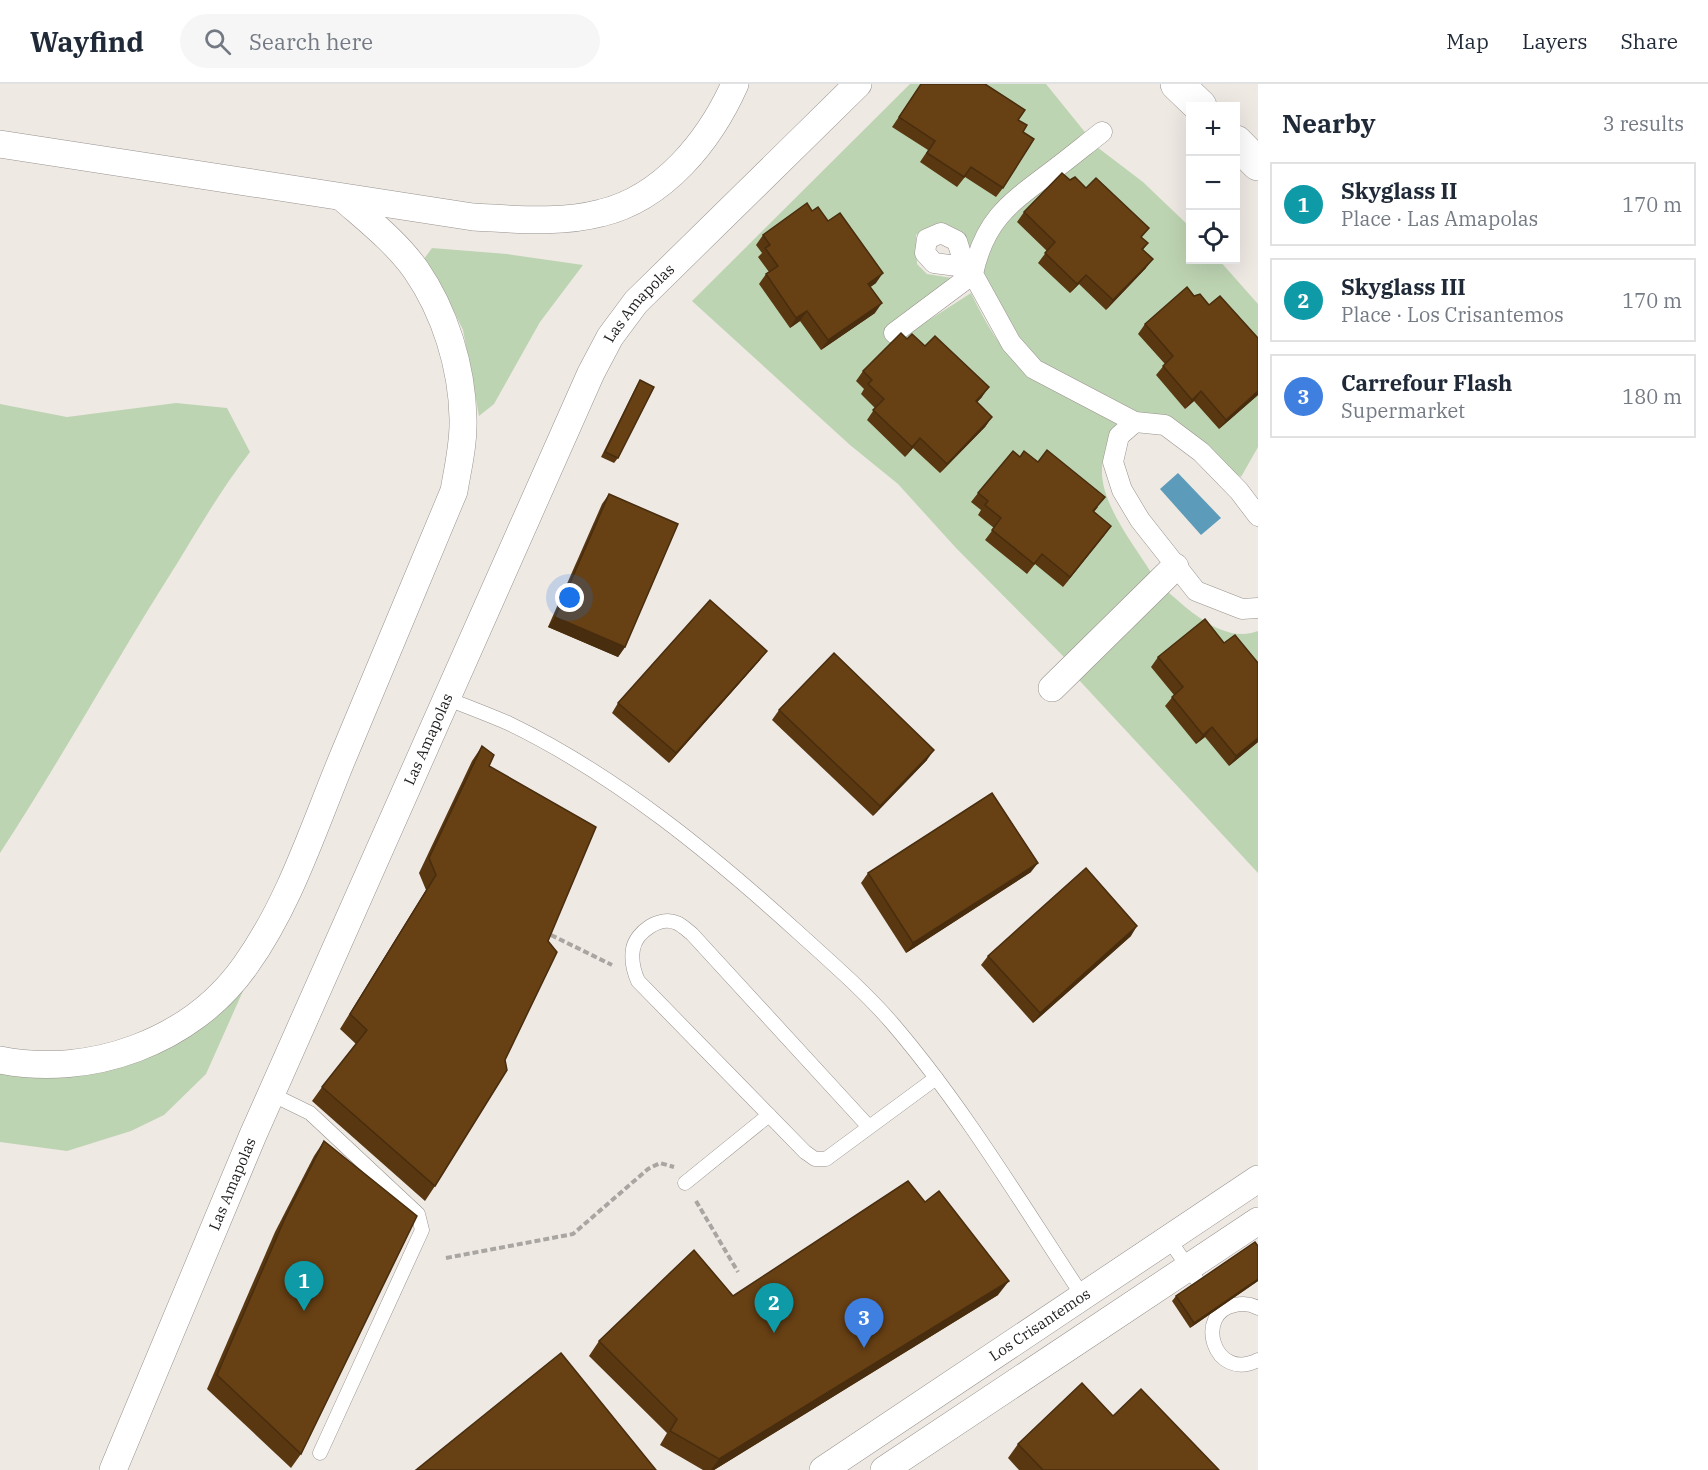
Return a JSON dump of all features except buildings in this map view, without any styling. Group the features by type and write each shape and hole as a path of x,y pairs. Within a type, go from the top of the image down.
{"street":[{"path":"0,144 344,199 473,217 544,220 602,213 628,203 652,189 694,152 735,84"},
{"name":"Las Amapolas","path":"113,1470 271,1094 591,373 616,328 636,302 858,84"},
{"path":"1177,84 1196,102"},
{"path":"894,333 969,270 994,220 1015,197 1102,132"},
{"path":"1240,146 1258,164"},
{"path":"0,1060 57,1066 95,1061 134,1050 167,1034 192,1017 222,992 244,967 283,899 454,491 462,448 463,417 453,351 440,313 416,269 395,246 344,199"},
{"path":"969,270 1011,343 1034,369 1135,422 1165,425 1201,452 1239,491 1258,516"},
{"path":"1135,422 1119,436 1113,462 1122,490 1140,520 1196,591 1242,609 1258,608"},
{"path":"1052,688 1175,567"},
{"name":"Los Crisantemos","path":"823,1470 1258,1179"},
{"path":"871,1439 887,1469 1194,1275 1258,1221"}],"lane":[{"path":"445,698 507,723 557,749 661,819 752,890 830,961 891,1022 936,1078 1082,1295"},
{"path":"869,1127 692,934 677,922 665,921 640,934 633,946 633,971 638,981 815,1159 826,1159 936,1078"},
{"path":"271,1094 310,1113 418,1214 422,1230 320,1453"},
{"path":"685,1183 769,1115"},
{"path":"1168,1238 1194,1275"},
{"path":"1258,1308 1241,1304 1230,1305 1219,1311 1213,1325 1212,1335 1219,1354 1236,1364 1258,1360"}],"path":[{"path":"551,935 615,966 633,971"},
{"path":"446,1258 573,1234 648,1169 660,1163 668,1163 676,1168 738,1272"}],"green space":[{"path":"910,84 1046,84 1097,147 1143,182 1186,223 1186,264 1223,264 1258,304 1258,447 1241,477 1108,396 1056,380 1004,328 977,255 968,247 963,234 950,227 939,225 916,235 917,264 927,274 952,278 898,340 971,293 999,342 1028,373 1045,385 1115,417 1118,441 1105,455 1102,470 1103,485 1116,517 1152,574 1064,657 956,548 898,484 850,445 692,301"},
{"path":"432,248 507,254 583,265 540,322 494,404 479,416 463,330 445,293 421,263"},
{"path":"176,403 227,408 250,452 204,520 0,853 0,404 67,417"},
{"path":"1168,592 1198,617 1221,630 1246,634 1258,631 1258,873 1079,680"},
{"path":"251,973 206,1074 164,1115 131,1131 67,1151 0,1142 0,1067 95,1071"}],"water":[{"path":"1178,473 1221,518 1201,535 1160,489"}],"place":[{"name":"Skyglass II","path":"304,1311"},
{"name":"Skyglass III","path":"774,1333"},
{"name":"Carrefour Flash","path":"864,1348"}]}
